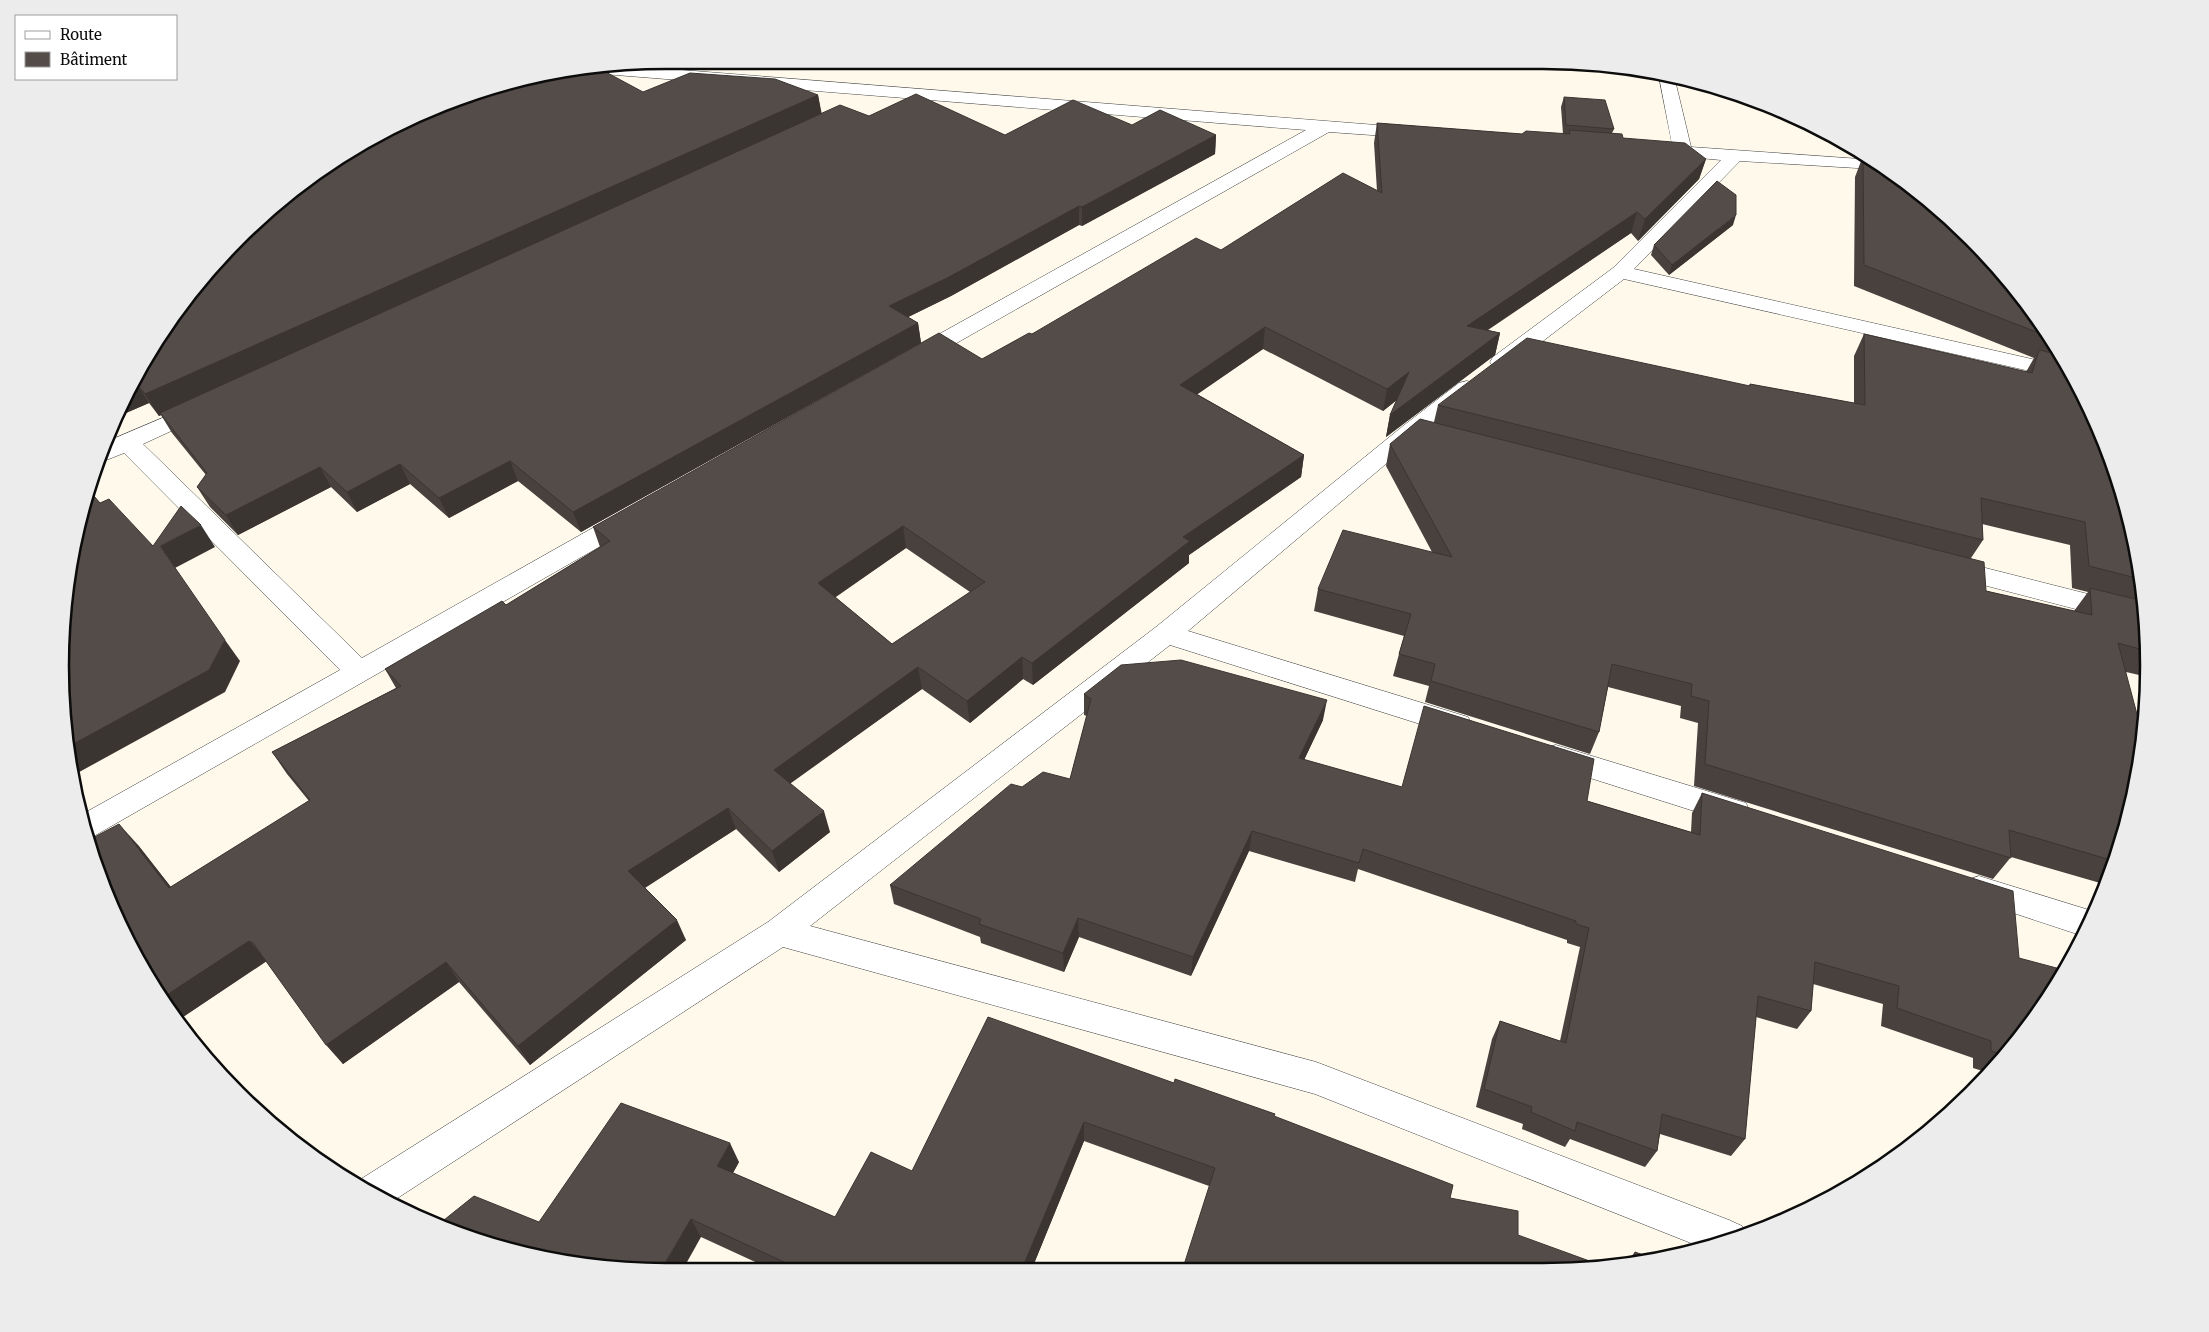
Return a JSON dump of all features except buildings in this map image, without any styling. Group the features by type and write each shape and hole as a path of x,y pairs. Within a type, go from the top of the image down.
{"street":[{"path":"774,82 798,69"},
{"path":"623,70 1435,134"},
{"path":"1667,82 1683,152"},
{"path":"856,108 892,91"},
{"path":"894,369 1326,126"},
{"path":"1644,149 1868,165"},
{"path":"378,1189 778,932 1166,634 1411,431 1620,272 1736,155"},
{"path":"1620,272 2063,373"},
{"path":"109,450 217,401"},
{"path":"1411,431 1440,438"},
{"path":"127,442 358,671"},
{"path":"90,825 358,671 652,506"},
{"path":"1932,564 2138,616"},
{"path":"1166,634 1480,732"},
{"path":"1528,747 1756,819"},
{"path":"1956,882 2083,922"},
{"path":"778,932 1316,1078 1721,1236"}]}
